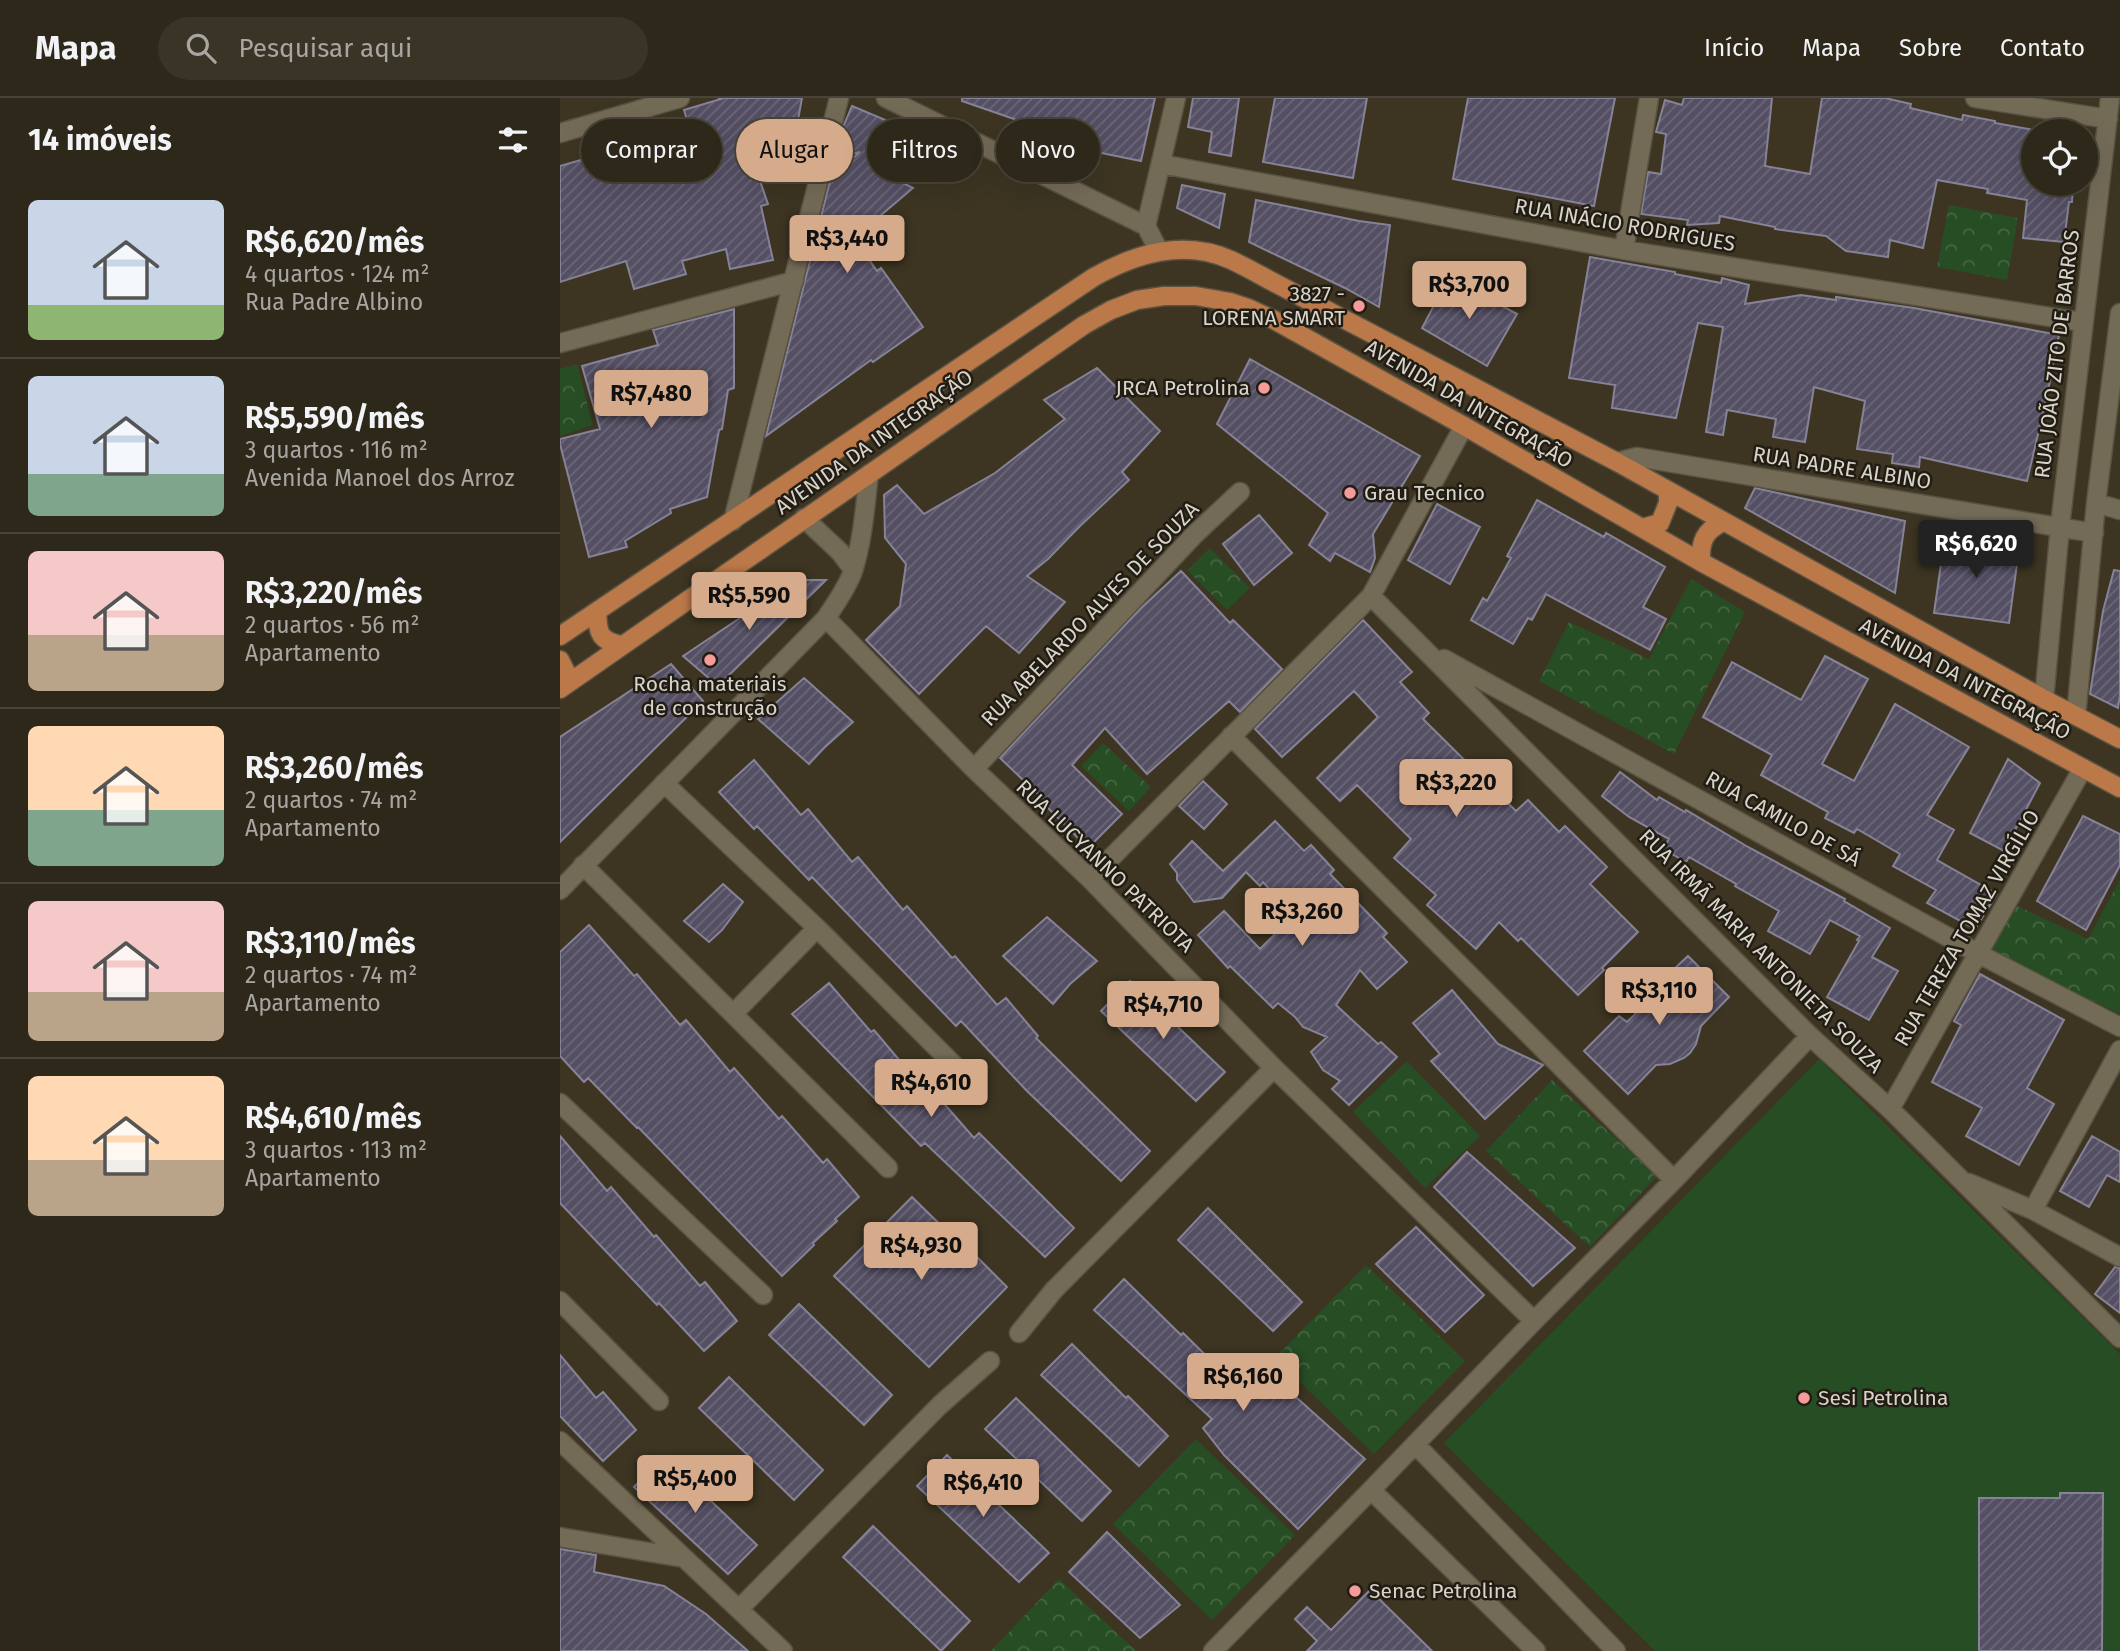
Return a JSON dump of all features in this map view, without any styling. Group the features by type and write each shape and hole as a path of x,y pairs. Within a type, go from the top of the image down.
{"main road":[{"name":"AVENIDA DA INTEGRAÇÃO","path":"560,636 1094,277 1116,265 1159,251 1186,249 1228,259 1617,462 2120,739"},
{"name":"AVENIDA DA INTEGRAÇÃO","path":"564,686 1084,325 1137,300 1164,296 1196,296 1230,302 1274,320 1701,562 2120,788"},
{"path":"1642,528 1660,523 1668,503 1668,491"},
{"path":"1701,562 1700,546 1703,540 1714,526 1723,522"},
{"path":"597,611 599,632 603,638 609,643 622,645"},
{"path":"560,660 566,672 564,686"}],"street":[{"path":"560,133 680,98"},
{"path":"733,521 839,98"},
{"path":"886,98 1146,226 1159,251"},
{"path":"1146,226 1176,98"},
{"path":"1623,250 1649,98"},
{"path":"1975,98 2108,119"},
{"name":"RUA JOÃO ZITO DE BARROS","path":"2044,699 2082,322 2109,98"},
{"name":"RUA INÁCIO RODRIGUES","path":"1161,164 1623,250 2082,322"},
{"path":"560,343 794,281"},
{"path":"2076,716 2096,503 2120,313"},
{"path":"1090,879 1371,596 1464,426"},
{"name":"RUA PADRE ALBINO","path":"1617,462 1637,457 2094,533"},
{"path":"560,890 826,618 838,601 853,569 869,474"},
{"name":"RUA ABELARDO ALVES DE SOUZA","path":"974,769 1194,535 1240,492"},
{"path":"2096,503 2120,510"},
{"path":"804,518 840,552 853,569"},
{"name":"RUA IRMÃ MARIA ANTONIETA SOUZA","path":"1371,596 1810,1037 1890,1110 2120,1338"},
{"name":"RUA LUCYANNO PATRIOTA","path":"826,618 974,769 1090,879 1274,1068 1534,1321"},
{"name":"RUA CAMILO DE SÁ","path":"1425,648 1977,953 2120,1027"},
{"path":"1231,736 1674,1180"},
{"name":"RUA TEREZA TOMAZ VIRGÍLIO","path":"1890,1110 2083,768"},
{"path":"664,783 817,928 975,1086"},
{"path":"583,865 888,1168"},
{"path":"733,1014 817,928"},
{"path":"1213,1651 1674,1180 1810,1037"},
{"path":"2033,1210 2120,1051"},
{"path":"1019,1333 1054,1290 1274,1068"},
{"path":"560,1103 763,1295"},
{"path":"1961,1180 2033,1210 2120,1257"},
{"path":"560,1301 659,1401"},
{"path":"739,1609 940,1405 990,1361"},
{"path":"560,1441 783,1651"},
{"path":"1415,1444 1616,1651"},
{"path":"1371,1490 1536,1651"},
{"path":"560,1537 684,1558"}],"green space":[{"path":"1949,205 2018,218 2007,280 1937,267"},
{"path":"577,364 593,425 560,436 560,369"},
{"path":"1210,548 1250,588 1227,610 1187,570"},
{"path":"1691,579 1745,612 1674,754 1539,681 1569,622 1649,659"},
{"path":"1103,743 1151,787 1129,811 1081,766"},
{"path":"2120,880 2120,1014 1986,949 2017,906 2088,939"},
{"name":"Sesi Petrolina","path":"1819,1059 2120,1354 2120,1651 1655,1651 1444,1443"},
{"path":"1407,1061 1480,1136 1425,1188 1353,1112"},
{"path":"1552,1080 1657,1176 1590,1247 1486,1151"},
{"path":"1366,1265 1465,1361 1374,1454 1275,1358"},
{"path":"1196,1439 1295,1535 1212,1620 1113,1524"},
{"path":"1059,1579 1136,1651 991,1651"}],"building":[{"path":"718,98 802,98 798,119 736,119 736,182 760,182 768,204 761,206 773,260 730,269 726,249 682,261 686,274 634,289 626,261 560,282 560,166 581,160 581,182 722,182 722,119 687,119 684,110 721,99"},
{"path":"962,98 1155,98 1141,161 1100,153 1100,119 1014,119 962,101"},
{"path":"1193,98 1239,98 1231,156 1209,152 1212,132 1188,127"},
{"path":"1275,98 1367,98 1353,178 1263,162"},
{"path":"1468,98 1615,98 1594,206 1453,179"},
{"path":"1684,98 1772,98 1765,166 1810,174 1822,98 1885,98 1911,104 1910,108 1962,120 1963,115 2021,128 2021,196 2072,196 2072,202 2069,202 2064,242 2023,238 2027,200 1987,193 1988,189 1937,180 1923,248 1890,240 1888,257 1846,251 1826,236 1775,229 1720,216 1719,223 1687,225 1688,220 1641,214 1648,172 1661,174 1666,134 1656,132 1665,100 1682,105"},
{"path":"852,106 883,119 867,119 867,182 901,182 913,188 854,238 877,271 881,268 923,327 873,362 871,360 766,436 830,182 853,182 853,158 860,152 853,154 853,119 846,119"},
{"path":"1182,185 1225,194 1219,228 1177,208"},
{"path":"1256,200 1390,225 1379,307 1249,242"},
{"path":"1590,257 1721,283 1722,278 1749,285 1745,304 1801,295 1836,300 1836,297 1914,308 2059,335 2027,481 1920,457 1919,467 1892,463 1893,454 1857,449 1865,401 1814,387 1805,442 1773,437 1776,419 1727,410 1723,435 1706,432 1723,327 1698,323 1676,418 1612,408 1615,385 1569,378"},
{"path":"1449,277 1517,314 1487,366 1422,328"},
{"path":"734,309 734,388 728,390 707,497 670,509 671,513 625,541 627,547 589,557 560,444 560,439 600,429 582,366 658,345 653,330"},
{"name":"Grau Tecnico","path":"1250,359 1420,456 1373,534 1375,558 1370,572 1335,553 1330,561 1309,545 1328,513 1217,424"},
{"path":"1097,368 1160,431 1122,472 1129,480 1027,576 1065,602 1019,653 986,626 919,694 866,640 900,606 906,564 885,538 884,495 897,485 924,514 995,473 1065,419 1044,400"},
{"path":"1755,488 1905,521 1895,593 1745,508"},
{"path":"1537,500 1604,537 1606,533 1665,567 1643,607 1666,619 1650,650 1546,594 1532,620 1528,618 1513,644 1471,620 1483,598 1487,601 1511,558 1507,556"},
{"path":"1437,504 1480,527 1450,584 1408,560"},
{"path":"1259,515 1292,553 1254,585 1223,544"},
{"path":"1945,536 2019,549 2009,623 1934,613"},
{"path":"2114,570 2120,571 2118,708 2090,694 2103,611"},
{"path":"1181,571 1230,623 1233,620 1282,669 1240,712 1229,701 1147,774 1105,728 1072,765 1122,814 1088,848 1000,758 1140,609"},
{"path":"797,580 826,580 718,686 683,656"},
{"path":"1363,620 1412,672 1400,682 1429,713 1423,719 1516,811 1528,800 1559,832 1565,826 1607,867 1590,884 1638,932 1578,995 1521,938 1518,941 1499,922 1476,949 1427,905 1436,895 1394,858 1411,839 1357,785 1340,801 1317,778 1378,717 1354,691 1282,757 1255,729"},
{"path":"1825,656 1868,679 1822,764 1854,781 1895,704 1969,747 1927,815 1954,830 1937,860 1997,894 1975,929 1927,903 1936,890 1893,866 1900,854 1857,829 1854,833 1825,818 1828,812 1761,775 1772,755 1703,717 1732,662 1801,700"},
{"name":"Rocha materiais de construção","path":"671,664 703,701 560,842 560,737"},
{"path":"804,678 853,722 809,764 758,719"},
{"path":"2008,759 2040,783 2004,851 1970,833"},
{"path":"754,760 801,815 808,809 852,862 858,857 903,910 907,906 997,1005 1006,998 1038,1036 1036,1038 1150,1151 1121,1181 1027,1091 961,1021 956,1026 812,877 809,880 757,826 754,829 719,792"},
{"path":"1620,772 1657,800 1659,797 1685,812 1686,810 1845,899 1844,901 1890,928 1872,957 1898,971 1869,1020 1827,997 1860,936 1830,920 1810,954 1768,931 1779,911 1689,857 1686,862 1663,849 1669,839 1629,817 1602,796"},
{"path":"1203,781 1227,804 1204,829 1179,806"},
{"path":"2083,816 2120,834 2120,865 2086,930 2037,901"},
{"path":"1275,821 1304,851 1311,845 1334,870 1330,874 1387,933 1383,937 1407,962 1377,989 1360,970 1336,1005 1378,1044 1381,1042 1397,1057 1349,1105 1332,1089 1340,1081 1323,1070 1311,1052 1327,1037 1303,1027 1278,1003 1273,1008 1230,966 1228,968 1198,935 1224,911 1260,949 1293,916 1263,882 1260,886 1246,872 1222,898 1194,902 1177,880 1177,873 1170,864 1192,841 1223,871"},
{"path":"723,884 743,902 722,930 709,942 684,921"},
{"path":"1047,917 1097,961 1070,984 1053,1004 1003,956"},
{"path":"589,925 634,976 637,974 680,1025 686,1020 730,1072 734,1068 779,1119 782,1116 823,1163 827,1159 859,1197 782,1276 638,1127 588,1078 584,1082 560,1056 560,952"},
{"path":"1688,956 1729,997 1701,1026 1696,1044 1690,1053 1670,1064 1656,1065 1628,1094 1584,1051 1619,1016 1627,1022 1661,989 1657,985"},
{"path":"1980,974 2064,1020 2027,1088 2054,1104 2019,1165 1966,1136 1982,1108 1932,1082 1961,1025 1954,1021"},
{"path":"1130,981 1225,1072 1196,1101 1101,1011"},
{"path":"829,983 871,1032 874,1030 916,1080 920,1076 974,1138 979,1133 1074,1228 1045,1257 925,1143 921,1146 792,1014"},
{"path":"1452,990 1498,1044 1543,1065 1485,1119 1431,1061 1440,1054 1413,1023"},
{"path":"560,1136 607,1191 611,1187 700,1286 705,1282 737,1321 704,1351 560,1203"},
{"path":"2092,1136 2120,1152 2120,1182 2107,1175 2089,1207 2060,1191"},
{"path":"1467,1152 1575,1248 1533,1286 1434,1187"},
{"path":"912,1197 1007,1287 929,1367 834,1276"},
{"path":"1208,1208 1302,1302 1273,1331 1178,1240"},
{"path":"1416,1227 1484,1295 1445,1332 1376,1264"},
{"path":"2115,1267 2120,1268 2120,1313 2095,1294"},
{"path":"1124,1279 1240,1389 1266,1361 1283,1376 1278,1381 1365,1459 1298,1529 1224,1455 1203,1428 1212,1419 1094,1310"},
{"path":"799,1304 892,1395 864,1425 769,1335"},
{"path":"1072,1344 1168,1436 1139,1466 1041,1375"},
{"path":"560,1355 596,1398 603,1392 636,1430 603,1461 560,1416"},
{"path":"729,1377 823,1470 794,1500 699,1408"},
{"path":"1016,1398 1111,1491 1082,1521 985,1429"},
{"path":"947,1455 1049,1553 1019,1582 917,1486"},
{"path":"664,1456 757,1545 728,1574 634,1487"},
{"path":"2060,1493 2103,1493 2102,1651 1979,1651 1979,1498 2060,1498"},
{"path":"873,1526 970,1621 941,1651 843,1557"},
{"path":"1107,1532 1180,1605 1140,1638 1069,1572"},
{"path":"560,1549 596,1555 594,1572 664,1586 706,1614 748,1651 560,1651"},
{"name":"Senac Petrolina","path":"1370,1590 1432,1651 1307,1651 1317,1641 1295,1619 1307,1607 1331,1630"}],"place":[{"name":"3827 - LORENA SMART","path":"1359,306"},
{"name":"JRCA Petrolina","path":"1264,388"},
{"name":"Grau Tecnico","path":"1350,493"},
{"name":"Rocha materiais de construção","path":"710,660"},
{"name":"Sesi Petrolina","path":"1804,1398"},
{"name":"Senac Petrolina","path":"1355,1591"}]}
